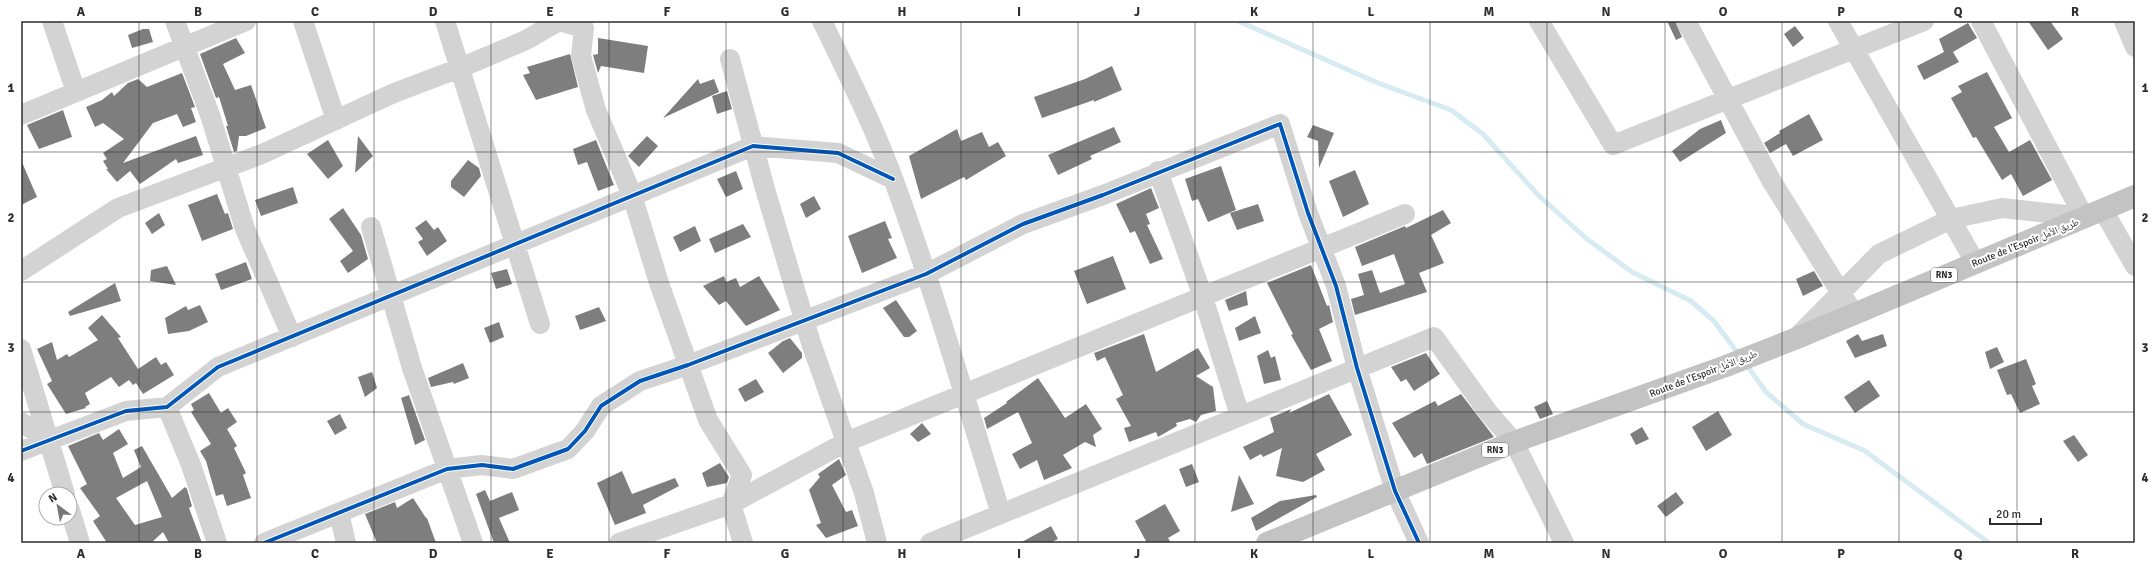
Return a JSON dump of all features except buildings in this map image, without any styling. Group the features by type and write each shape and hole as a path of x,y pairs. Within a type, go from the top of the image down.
{"highway":[{"name":"Route de l’Espoir طريق الأمل","path":"1275,542 1514,442 1726,366 1797,338 2135,196"}],"street":[{"path":"52,21 76,92"},
{"path":"175,21 210,115 246,229 292,337"},
{"path":"21,115 246,21"},
{"path":"303,21 336,120"},
{"path":"445,21 540,324"},
{"path":"21,272 118,208 262,154 394,93 460,68 526,40 559,21 584,28 581,56 596,110 632,195 659,283 708,420 742,475 731,504 743,543"},
{"path":"822,21 848,74 893,179 926,274 1001,514"},
{"path":"1539,21 1613,145 1924,21"},
{"path":"1686,21 1770,180 1854,314"},
{"path":"1838,21 1975,262"},
{"path":"1981,21 2094,213 2135,266"},
{"path":"2124,21 2135,48"},
{"path":"730,59 753,146 804,319 864,493 876,543"},
{"path":"264,543 447,469 482,465 513,469 568,449 585,431 601,406 640,381 688,365 804,319 926,274 1023,224 1103,195 1158,171 1280,124 1336,286 1357,368 1395,491 1419,543"},
{"path":"21,450 126,411 168,407 218,367 753,146 838,154 893,179"},
{"path":"1158,171 1203,297 1240,416"},
{"path":"1797,338 1880,254 1951,219 2002,208 2094,213"},
{"path":"619,543 731,504 846,442 1406,214"},
{"path":"371,227 412,368 473,543"},
{"path":"930,543 1434,337 1488,412 1514,442 1564,543"},
{"path":"21,348 62,486"},
{"path":"168,407 191,465 217,543"},
{"path":"21,422 48,440"},
{"path":"339,513 346,543"},
{"path":"75,526 80,543"}],"waterway":[{"path":"1238,21 1378,83 1451,110 1483,134 1539,196 1587,239 1632,272 1691,301 1714,321 1739,355"},
{"path":"1746,364 1766,392 1803,424 1865,451 1989,543"}],"cycle path":[{"path":"264,543 447,469 482,465 513,469 568,449 585,431 601,406 640,381 688,365 926,274 1023,224 1103,195 1280,124 1308,213 1336,286 1357,368 1395,491 1419,543"},
{"path":"21,451 126,411 167,407 218,367 753,146 838,153 893,179"}]}
